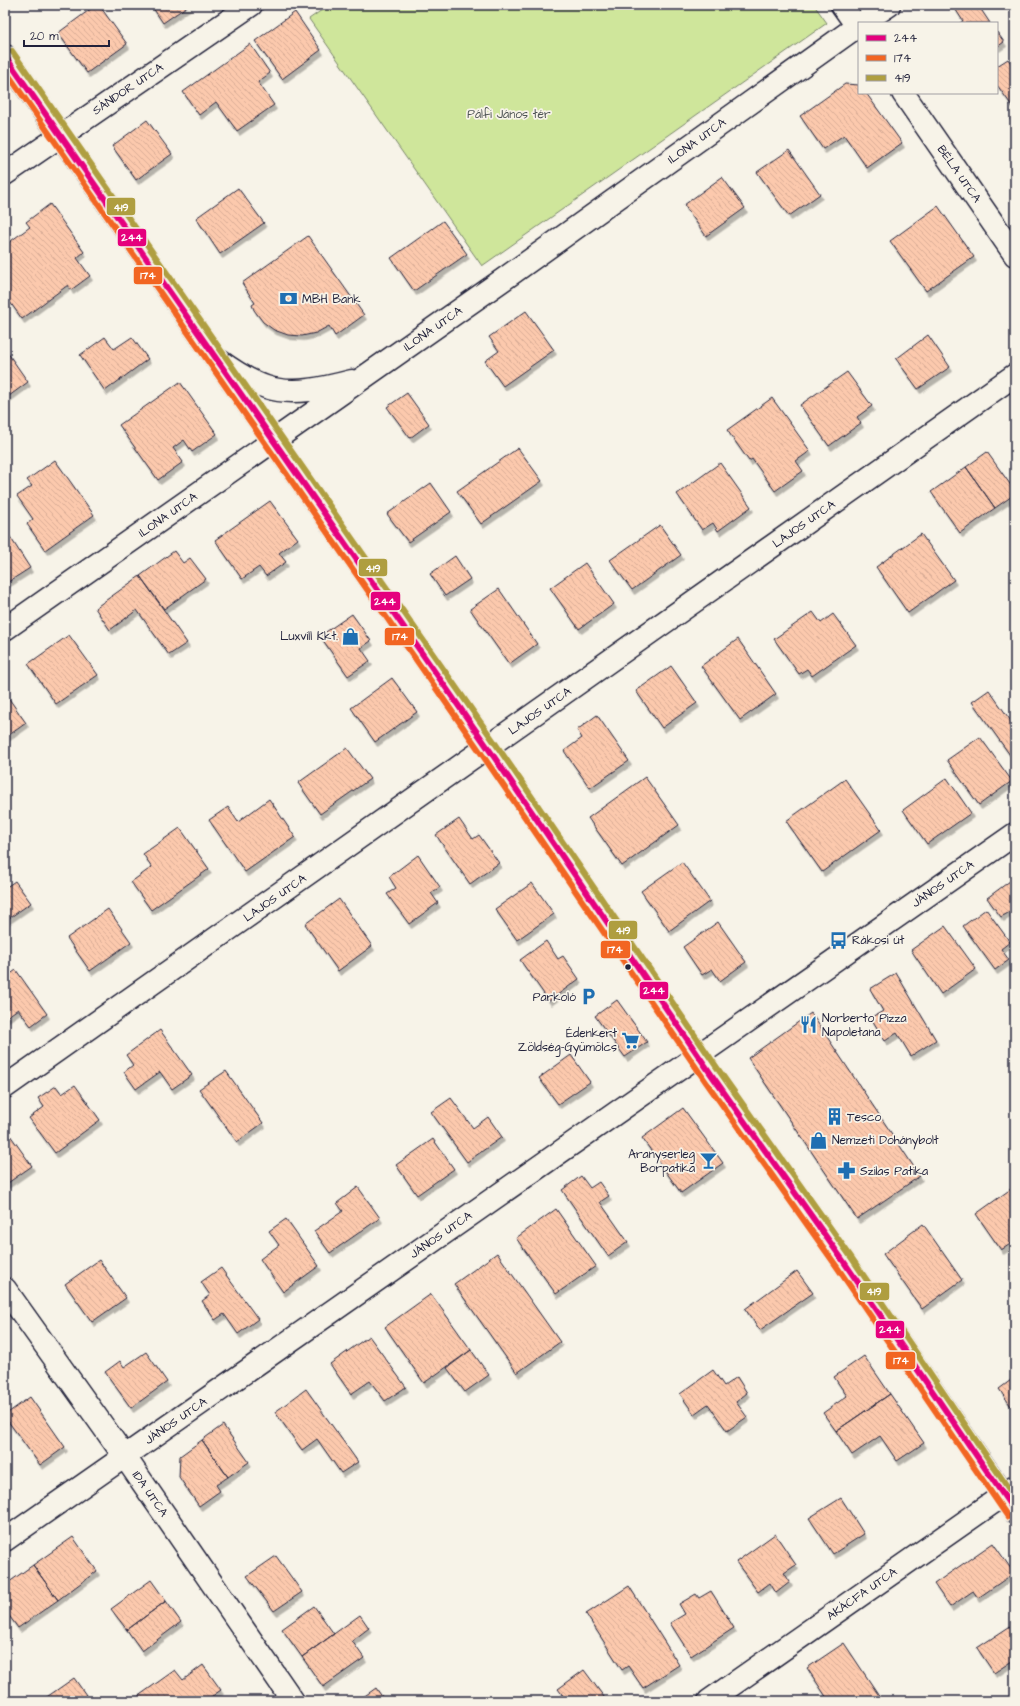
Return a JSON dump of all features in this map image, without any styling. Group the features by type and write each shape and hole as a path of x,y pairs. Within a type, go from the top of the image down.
{"street":[{"name":"SÁNDOR UTCA","path":"5,174 251,5"},
{"path":"842,5 858,25"},
{"name":"ILONA UTCA","path":"865,22 889,5"},
{"name":"ILONA UTCA","path":"5,629 274,442 858,27"},
{"path":"5,56 488,748 699,1056 1011,1498"},
{"name":"BÉLA UTCA","path":"904,94 1015,255"},
{"path":"214,357 237,373 266,387 294,391 322,388 363,379"},
{"name":"LAJOS UTCA","path":"5,1087 488,748 1015,375"},
{"name":"JÁNOS UTCA","path":"5,1540 1015,834"},
{"name":"IDA UTCA","path":"5,1289 124,1457 293,1701"},
{"name":"AKÁCFA UTCA","path":"709,1701 1011,1498"}],"green space":[{"name":"Pálfi János tér","path":"329,5 814,5 827,23 482,266 309,19"}],"building":[{"path":"96,5 99,5 127,44 87,73 58,33"},
{"path":"151,5 189,5 163,23"},
{"path":"956,5 978,5 989,22 962,22 963,21 954,7"},
{"path":"295,12 321,50 282,79 255,41"},
{"path":"998,33 1004,42 998,46"},
{"path":"250,44 270,73 258,82 274,105 237,131 216,102 199,115 183,92"},
{"path":"1008,59 1015,69 1015,110 998,86 998,65"},
{"path":"845,84 858,85 858,94 867,94 902,143 867,168 844,135 823,149 800,116"},
{"path":"1015,115 1015,127 1010,119"},
{"path":"147,120 172,154 136,180 112,146"},
{"path":"789,150 820,194 789,216 757,172"},
{"path":"722,177 745,208 706,236 684,205"},
{"path":"238,188 264,223 220,254 196,218"},
{"path":"50,204 84,252 77,258 90,276 71,290 68,285 22,319 5,295 5,239 8,243 30,227 26,222"},
{"path":"938,206 974,257 926,291 890,241"},
{"path":"443,221 467,254 414,291 391,258"},
{"path":"308,236 364,315 335,336 329,326 316,333 302,336 288,335 274,330 263,322 254,310 252,305 255,303 242,283"},
{"path":"526,311 554,350 503,386 485,361 499,351 489,337"},
{"path":"928,335 950,367 918,389 896,359"},
{"path":"105,337 114,349 132,337 148,359 105,391 80,355"},
{"path":"5,349 28,382 5,399"},
{"path":"847,372 872,406 857,417 861,423 829,446 800,405"},
{"path":"180,382 217,434 192,452 184,440 173,448 183,462 158,480 119,425"},
{"path":"407,393 429,424 410,438 387,407"},
{"path":"772,398 810,451 796,461 803,471 775,491 752,459 749,461 727,430"},
{"path":"518,448 542,481 481,524 457,491"},
{"path":"987,452 1015,491 1015,494 995,508 966,467"},
{"path":"55,460 94,515 45,550 27,524 33,519 17,496 32,486 27,480"},
{"path":"720,463 751,507 718,531 713,523 702,530 677,494"},
{"path":"966,467 995,508 960,533 931,492"},
{"path":"431,483 451,512 408,542 387,514"},
{"path":"270,501 298,539 279,553 286,562 266,576 259,567 242,579 215,540"},
{"path":"660,525 681,555 632,590 610,560"},
{"path":"5,529 30,568 5,584"},
{"path":"921,534 954,580 908,613 876,567"},
{"path":"174,551 183,563 190,558 206,579 164,609 140,576"},
{"path":"455,556 470,579 445,596 430,574"},
{"path":"585,563 614,604 579,629 550,588"},
{"path":"140,576 187,643 169,655 137,610 110,630 95,608"},
{"path":"499,589 537,644 509,664 470,609"},
{"path":"813,612 821,623 833,614 856,645 812,676 807,669 799,674 774,639"},
{"path":"352,614 371,641 361,648 370,661 348,676 320,636"},
{"path":"69,635 98,675 56,704 28,664"},
{"path":"738,639 776,694 740,720 701,666"},
{"path":"671,666 697,703 662,728 636,691"},
{"path":"392,678 417,712 375,742 351,708"},
{"path":"989,690 1013,724 1015,722 1015,762 972,702"},
{"path":"5,693 26,723 5,738"},
{"path":"597,715 629,761 590,788 564,751 582,738 577,730"},
{"path":"980,737 1012,781 979,805 947,760"},
{"path":"347,748 370,779 320,814 298,783"},
{"path":"645,777 679,825 622,866 588,818"},
{"path":"947,778 971,813 927,844 903,810"},
{"path":"845,779 881,830 822,872 786,821"},
{"path":"269,799 295,837 245,872 209,820 228,807 238,822"},
{"path":"459,819 473,839 479,835 499,863 470,884 436,835"},
{"path":"180,828 209,869 151,910 131,882 152,867 143,854"},
{"path":"418,855 440,887 431,893 438,903 409,924 387,894 396,888 389,877"},
{"path":"682,862 710,901 669,931 641,891"},
{"path":"1014,878 1015,909 1001,917 987,898"},
{"path":"15,881 31,903 5,921 5,888"},
{"path":"532,883 554,914 517,940 495,909"},
{"path":"339,899 372,946 338,971 305,924"},
{"path":"108,909 131,942 90,971 67,938"},
{"path":"986,909 1010,942 1001,949 1009,960 995,970 963,926"},
{"path":"718,922 746,962 720,981 712,969 702,975 683,947"},
{"path":"945,926 976,969 941,994 911,950"},
{"path":"546,941 558,959 563,956 579,979 549,1001 520,960"},
{"path":"16,970 47,1014 31,1026 18,1009 5,1018 5,978"},
{"path":"896,973 936,1040 911,1056 897,1033 885,1041 871,1018 883,1011 870,989"},
{"path":"617,1000 647,1042 625,1057 595,1016"},
{"name":"Tesco","path":"811,1013 920,1176 857,1219 748,1058"},
{"path":"160,1030 192,1075 172,1089 160,1072 136,1089 124,1072 133,1065 126,1055"},
{"path":"571,1055 590,1082 558,1104 539,1078"},
{"path":"226,1071 263,1123 237,1142 199,1089"},
{"path":"75,1085 100,1120 55,1153 29,1118 44,1107 38,1098 56,1086 62,1094"},
{"path":"451,1098 473,1128 488,1117 502,1137 467,1162 431,1112"},
{"path":"683,1108 723,1163 681,1193 642,1138"},
{"path":"5,1128 32,1166 5,1185"},
{"path":"433,1139 454,1169 417,1195 396,1165"},
{"path":"581,1176 590,1188 599,1182 609,1196 600,1202 628,1242 608,1256 562,1190"},
{"path":"1015,1186 1015,1241 1001,1250 976,1214"},
{"path":"358,1187 380,1218 330,1253 314,1231 343,1211 337,1203"},
{"path":"556,1209 596,1266 556,1294 516,1238"},
{"path":"286,1219 319,1266 283,1292 260,1259 279,1245 269,1231"},
{"path":"923,1224 962,1280 922,1309 883,1254"},
{"path":"497,1253 560,1342 517,1373 454,1284"},
{"path":"99,1260 126,1298 92,1322 65,1284"},
{"path":"221,1268 258,1319 238,1334 224,1314 215,1320 202,1301 210,1295 201,1282"},
{"path":"797,1271 813,1293 760,1330 745,1309"},
{"path":"431,1294 471,1350 424,1383 385,1327"},
{"path":"369,1336 406,1387 385,1401 370,1381 351,1394 330,1364"},
{"path":"471,1350 489,1375 465,1392 447,1368"},
{"path":"146,1352 167,1382 131,1408 105,1372 120,1361 124,1367"},
{"path":"864,1356 890,1394 836,1431 823,1413 847,1396 834,1377"},
{"path":"713,1370 724,1386 737,1377 747,1393 736,1402 747,1417 727,1431 708,1404 694,1414 680,1394"},
{"path":"1015,1377 1015,1412 999,1389"},
{"path":"306,1389 358,1462 341,1473 317,1439 302,1450 275,1412"},
{"path":"890,1394 924,1443 897,1461 880,1436 852,1455 836,1431"},
{"path":"30,1397 65,1447 40,1465 5,1417 5,1415"},
{"path":"223,1425 249,1462 228,1477 202,1440"},
{"path":"202,1440 228,1477 216,1485 220,1491 199,1506 179,1477 180,1456"},
{"path":"841,1498 864,1534 833,1554 809,1518"},
{"path":"775,1534 796,1565 784,1573 790,1582 776,1593 770,1583 758,1592 736,1562"},
{"path":"73,1537 97,1571 58,1600 33,1565"},
{"path":"993,1543 1014,1573 978,1598 973,1591 950,1607 934,1584"},
{"path":"276,1556 302,1592 274,1611 247,1576"},
{"path":"33,1565 58,1600 18,1628 5,1610 5,1585"},
{"path":"151,1580 166,1601 127,1630 111,1609"},
{"path":"629,1586 679,1665 643,1688 628,1666 622,1670 586,1614"},
{"path":"711,1591 734,1628 691,1656 670,1623 685,1614 679,1604 696,1594 699,1598"},
{"path":"166,1601 181,1622 142,1651 127,1630"},
{"path":"314,1606 334,1634 302,1657 282,1629"},
{"path":"360,1615 369,1628 352,1641 364,1658 323,1687 302,1657"},
{"path":"1015,1623 1015,1659 994,1673 977,1648"},
{"path":"844,1643 880,1697 875,1701 829,1701 807,1668"},
{"path":"203,1665 221,1690 205,1701 140,1701 137,1697 175,1670 183,1680"},
{"path":"584,1670 607,1701 567,1701 558,1689"},
{"path":"74,1678 86,1695 78,1701 41,1701"},
{"path":"376,1688 385,1701 359,1701 359,1700"},
{"path":"562,1695 567,1701 553,1701"}],"transit line":[{"name":"419","path":"12,51 495,743 720,1072 851,1257 1015,1498"},
{"name":"244","path":"5,56 488,748 713,1077 844,1262 1015,1512"},
{"name":"174","path":"5,70 481,753 706,1082 837,1267 1008,1517"}],"place":[{"name":"MBH Bank","path":"289,299"},
{"name":"Luxvill Kkt.","path":"351,636"},
{"name":"Rákosi út","path":"839,940"},
{"name":"Parkoló","path":"589,997"},
{"name":"Norberto Pizza Napoletana","path":"809,1025"},
{"name":"Édenkert Zöldség-Gyümölcs","path":"630,1040"},
{"name":"Tesco","path":"834,1117"},
{"name":"Nemzeti Dohánybolt","path":"819,1140"},
{"name":"Aranyserleg Borpatika","path":"708,1161"},
{"name":"Szilas Patika","path":"847,1171"}]}
